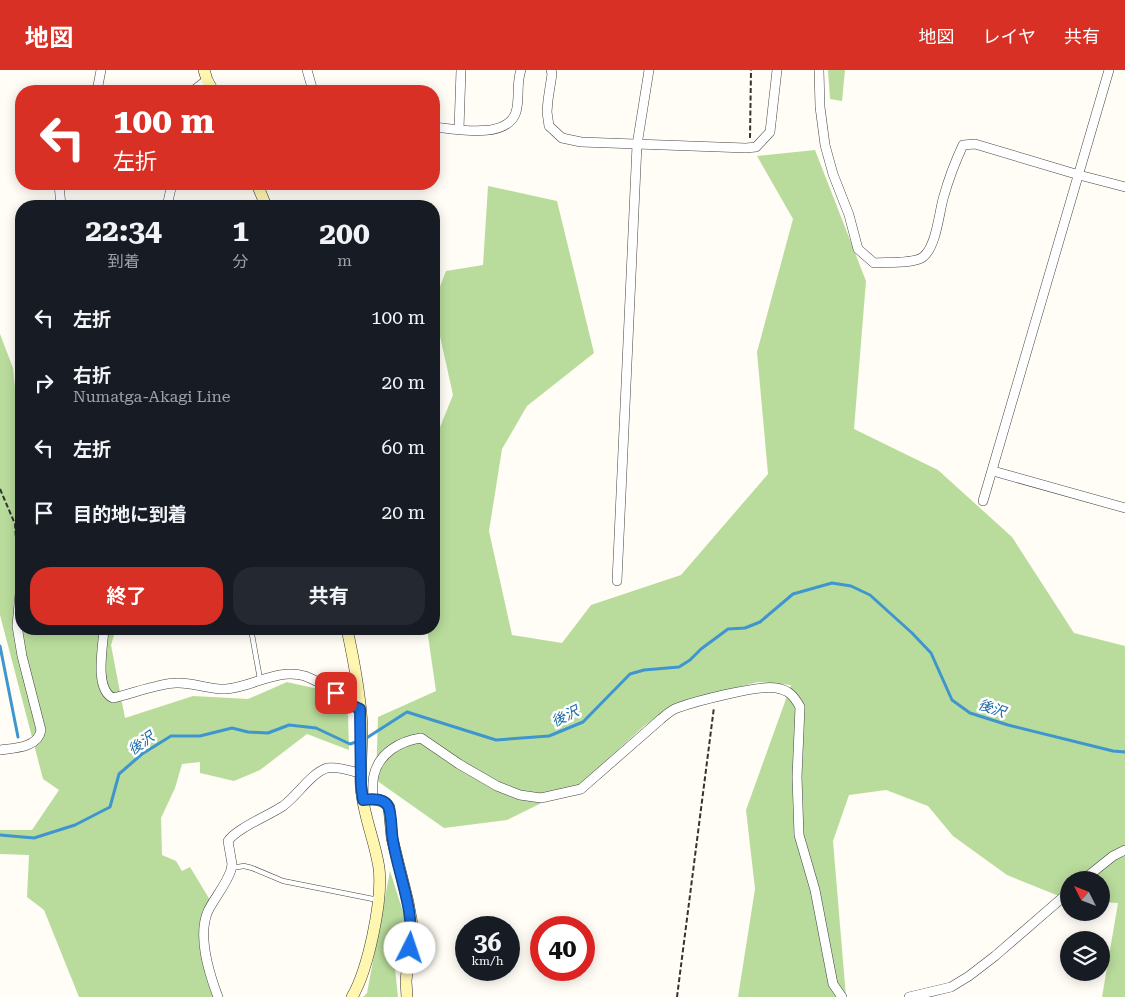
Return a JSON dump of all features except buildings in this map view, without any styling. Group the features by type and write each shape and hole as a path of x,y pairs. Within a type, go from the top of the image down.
{"main road":[{"path":"349,635 359,687 362,727 362,774 368,799 379,869 380,889 365,968 352,997"},
{"path":"368,799 382,801 389,807 397,861 408,902 412,935 406,981 406,997"}],"street":[{"path":"97,85 101,70"},
{"path":"307,70 311,85"},
{"path":"459,129 461,70"},
{"path":"440,127 486,131 502,128 515,115 521,70"},
{"path":"551,70 547,112 549,126 562,138 581,142 637,145 750,148 756,147 770,132 777,70"},
{"path":"617,581 637,145 649,70"},
{"path":"819,70 824,145 849,215 858,249 874,263 912,261 923,257 934,240 943,198 963,145 975,144 1079,175 1125,186"},
{"path":"983,500 1109,70"},
{"path":"993,471 1125,508"},
{"path":"0,750 30,745 38,739 41,730 18,635"},
{"path":"104,635 101,677 103,689 108,696 113,698 175,682 224,689 239,687 286,674 304,676 325,686 353,707 360,709"},
{"path":"368,799 380,760 392,749 409,740 421,738 459,764 497,786 520,795 541,798 581,789 675,709 715,697 766,688 777,688 794,696 800,706 797,777 799,835 815,890 833,984 842,997"},
{"path":"218,997 207,969 204,925 209,910 229,876 231,868 228,841 230,837 284,805 320,772 328,768 362,774"},
{"path":"1094,871 1113,856 1125,850"},
{"path":"909,997 951,987 969,976 1060,900"}],"lane":[{"path":"252,635 260,680"},
{"path":"231,868 244,866 283,881 378,900"}],"path":[{"path":"750,148 751,70"},
{"path":"0,489 15,524"},
{"path":"677,997 715,697"}],"green space":[{"path":"828,70 845,70 842,101 830,99"},
{"path":"815,150 866,281 854,429 938,470 1012,537 1074,633 1125,646 1125,997 1102,997 1105,981 1110,981 1110,950 1118,903 1110,903 1110,871 1060,871 1060,896 1007,875 953,836 928,806 886,790 849,795 833,841 846,997 738,997 755,889 746,810 791,685 758,682 675,704 644,726 580,784 507,820 444,828 376,780 378,717 436,691 428,635 440,635 440,427 453,395 440,336 440,286 446,271 483,265 488,186 557,201 594,353 527,406 502,449 489,531 512,635 562,643 591,605 681,575 768,474 757,352 793,219 757,156"},
{"path":"0,334 13,368 15,388 15,635 114,635 111,645 125,718 193,696 248,699 287,682 318,689 348,715 349,750 307,734 260,770 234,781 200,773 200,762 182,764 175,788 161,818 162,855 176,861 182,871 190,867 210,900 205,906 200,923 199,945 214,997 79,997 44,910 27,897 29,855 0,854 0,830 32,830 59,790 43,779 0,615"},
{"path":"390,871 405,918 395,968 398,997 363,997 367,993"}],"waterway":[{"name":"後沢","path":"365,739 407,712 496,740 549,736 583,722 630,674 644,670 679,667 728,629 745,628 760,622 793,594 832,583 851,586 870,595 912,633 931,653 952,700 970,713 1008,725 1113,751 1125,752"},
{"path":"0,646 18,737"},
{"name":"後沢","path":"0,835 34,838 75,825 110,807 119,774 142,754 171,736 200,736 232,728 248,732 268,733 289,725 316,728 350,744 359,741"}],"route":[{"path":"336,693 353,707 360,709 362,727 361,785 363,800 373,799 382,801 389,807 394,849 412,924 410,948"}]}
